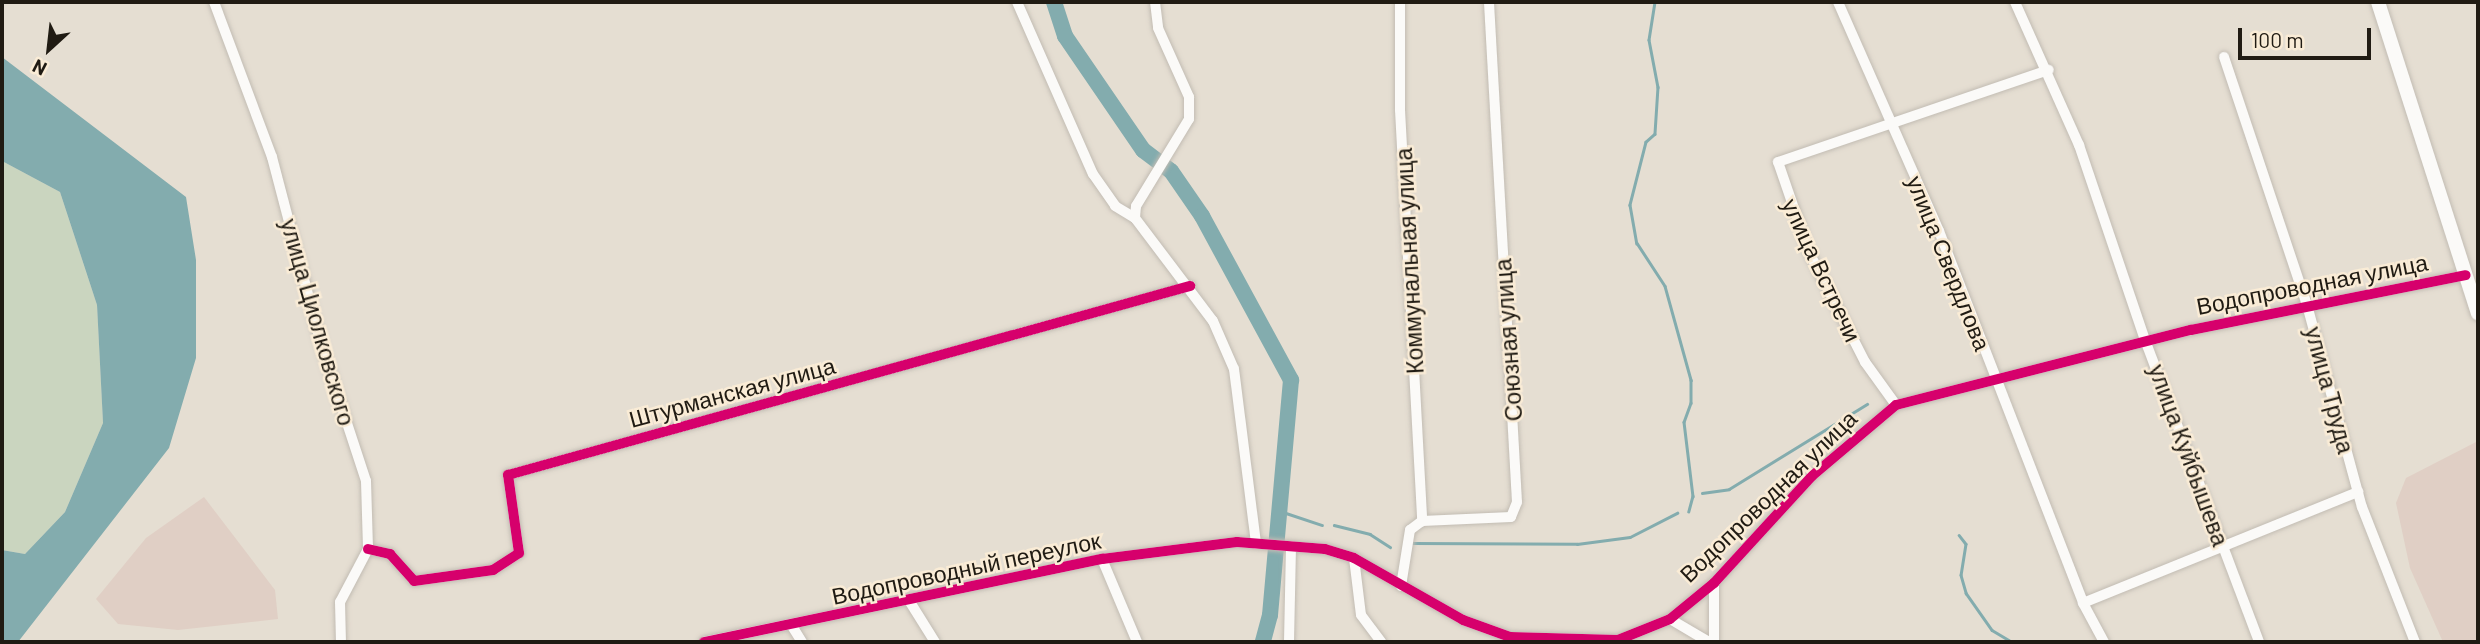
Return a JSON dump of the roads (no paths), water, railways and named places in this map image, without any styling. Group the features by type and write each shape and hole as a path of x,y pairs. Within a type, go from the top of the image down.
{"street":[{"name":"улица Циолковского","path":"214,2 272,157 322,348 366,481 368,549 340,602 341,642"},
{"path":"1017,2 1093,174 1115,206 1135,218 1190,286 1234,369 1256,544"},
{"path":"1135,218 1189,119 1189,97 1158,29 1154,2"},
{"name":"Коммунальная улица","path":"1400,2 1400,110 1422,521"},
{"name":"Союзная улица","path":"1422,521 1511,517 1517,502 1489,2"},
{"name":"улица Свердлова","path":"1838,2 1998,382 2083,603 2104,642"},
{"name":"улица Куйбышева","path":"2015,2 2049,70 2145,340 2259,642"},
{"path":"2378,2 2478,313"},
{"name":"улица Труда","path":"2224,57 2307,304 2358,492 2415,642"},
{"path":"1892,126 2049,70"},
{"name":"улица Встречи","path":"1892,126 1778,162 1809,252 1866,362 1896,405"},
{"name":"Водопроводная улица","path":"1237,542 1291,546 1354,558 1463,620 1511,639 1618,640 1670,619 1714,583 1812,476 1896,405 1998,382 2145,340 2307,304 2466,275"},
{"name":"Штурманская улица","path":"368,549 390,554 414,581 493,570 512,562 519,553 508,475 1190,286"},
{"path":"2083,603 2358,492"},
{"path":"1401,586 1410,530 1422,521"},
{"name":"Водопроводный переулок","path":"705,642 910,602 1102,559 1237,542"},
{"path":"1289,642 1291,546"},
{"path":"1354,558 1361,615 1381,642"},
{"path":"1102,559 1137,642"},
{"path":"1670,619 1711,642 1714,583"},
{"path":"910,602 934,642"},
{"path":"792,626 802,642"}],"water":[{"path":"2,57 186,197 196,260 196,358 169,448 18,642 2,642 2,550 25,554 65,512 103,423 97,305 60,192 2,161"}],"waterway":[{"path":"1054,2 1065,36 1143,150 1171,171 1202,216 1291,380 1270,615 1263,642"},
{"path":"1655,2 1649,40 1658,87 1655,134 1646,142 1630,205 1637,243 1665,286 1691,380 1691,403 1684,422 1693,496 1689,511"},
{"path":"1702,493 1729,489 1867,404"},
{"path":"1283,512 1322,525"},
{"path":"1413,543 1577,544 1630,537 1677,513"},
{"path":"1334,525 1370,534 1390,547"},
{"path":"1959,535 1966,544 1961,575 1966,593 1992,630 2012,642"}]}
